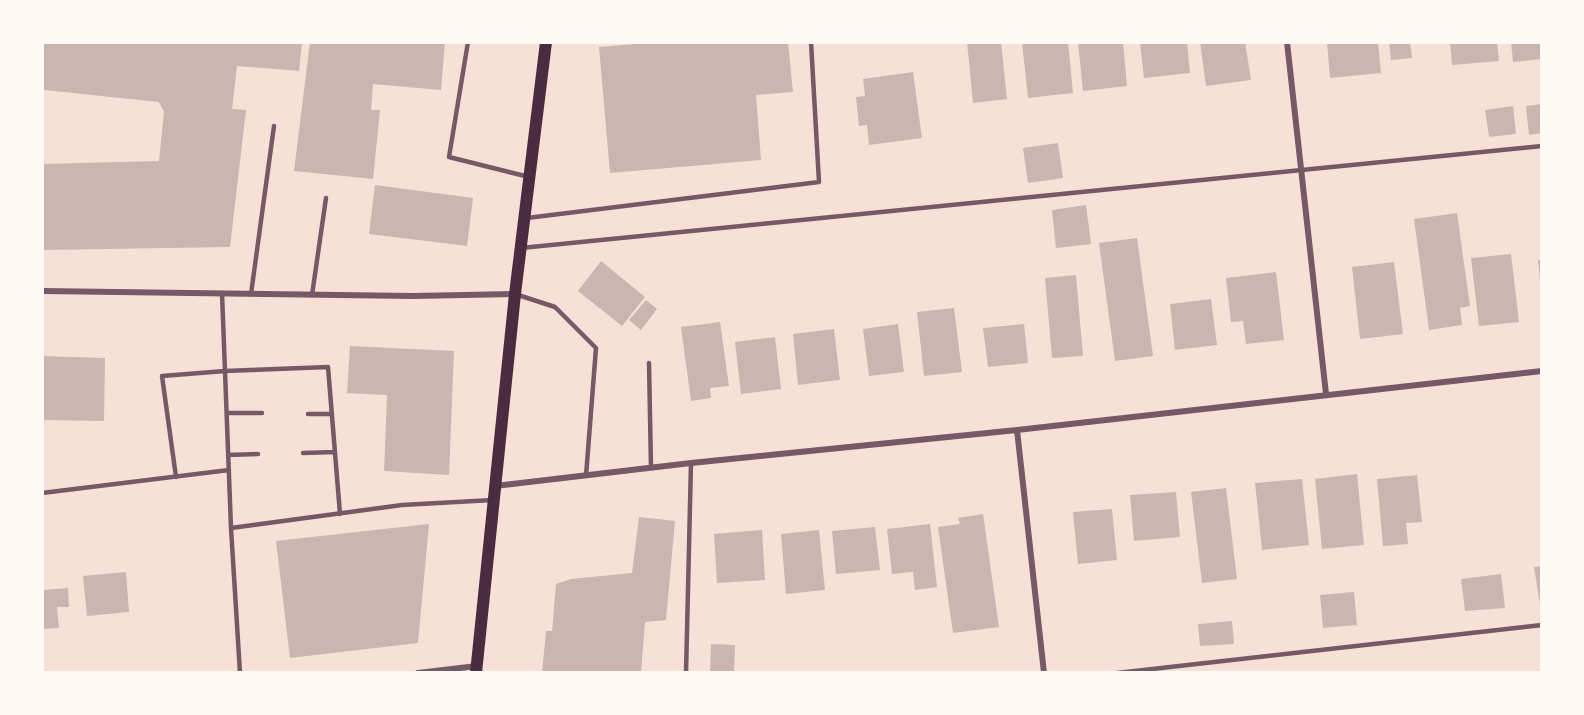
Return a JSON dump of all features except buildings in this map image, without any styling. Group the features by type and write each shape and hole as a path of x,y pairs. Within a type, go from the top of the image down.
{"main road":[{"path":"477,670 492,500 546,42"}],"street":[{"path":"1287,42 1326,394"},
{"path":"42,291 312,295 515,294"},
{"path":"495,486 1542,371"},
{"path":"1017,430 1044,673"},
{"path":"418,673 477,670"}],"lane":[{"path":"468,42 449,157 529,177"},
{"path":"524,219 819,182 811,42"},
{"path":"251,294 274,126"},
{"path":"520,248 1542,146"},
{"path":"312,295 326,198"},
{"path":"222,293 231,528 240,673"},
{"path":"515,294 555,307 596,348 586,476"},
{"path":"649,363 651,468"},
{"path":"176,477 162,376 328,367 340,514"},
{"path":"227,412 262,413"},
{"path":"308,414 332,414"},
{"path":"303,453 335,452"},
{"path":"228,455 258,454"},
{"path":"686,673 691,463"},
{"path":"42,493 229,470"},
{"path":"231,528 402,505 492,500"},
{"path":"1118,673 1542,625"}]}
